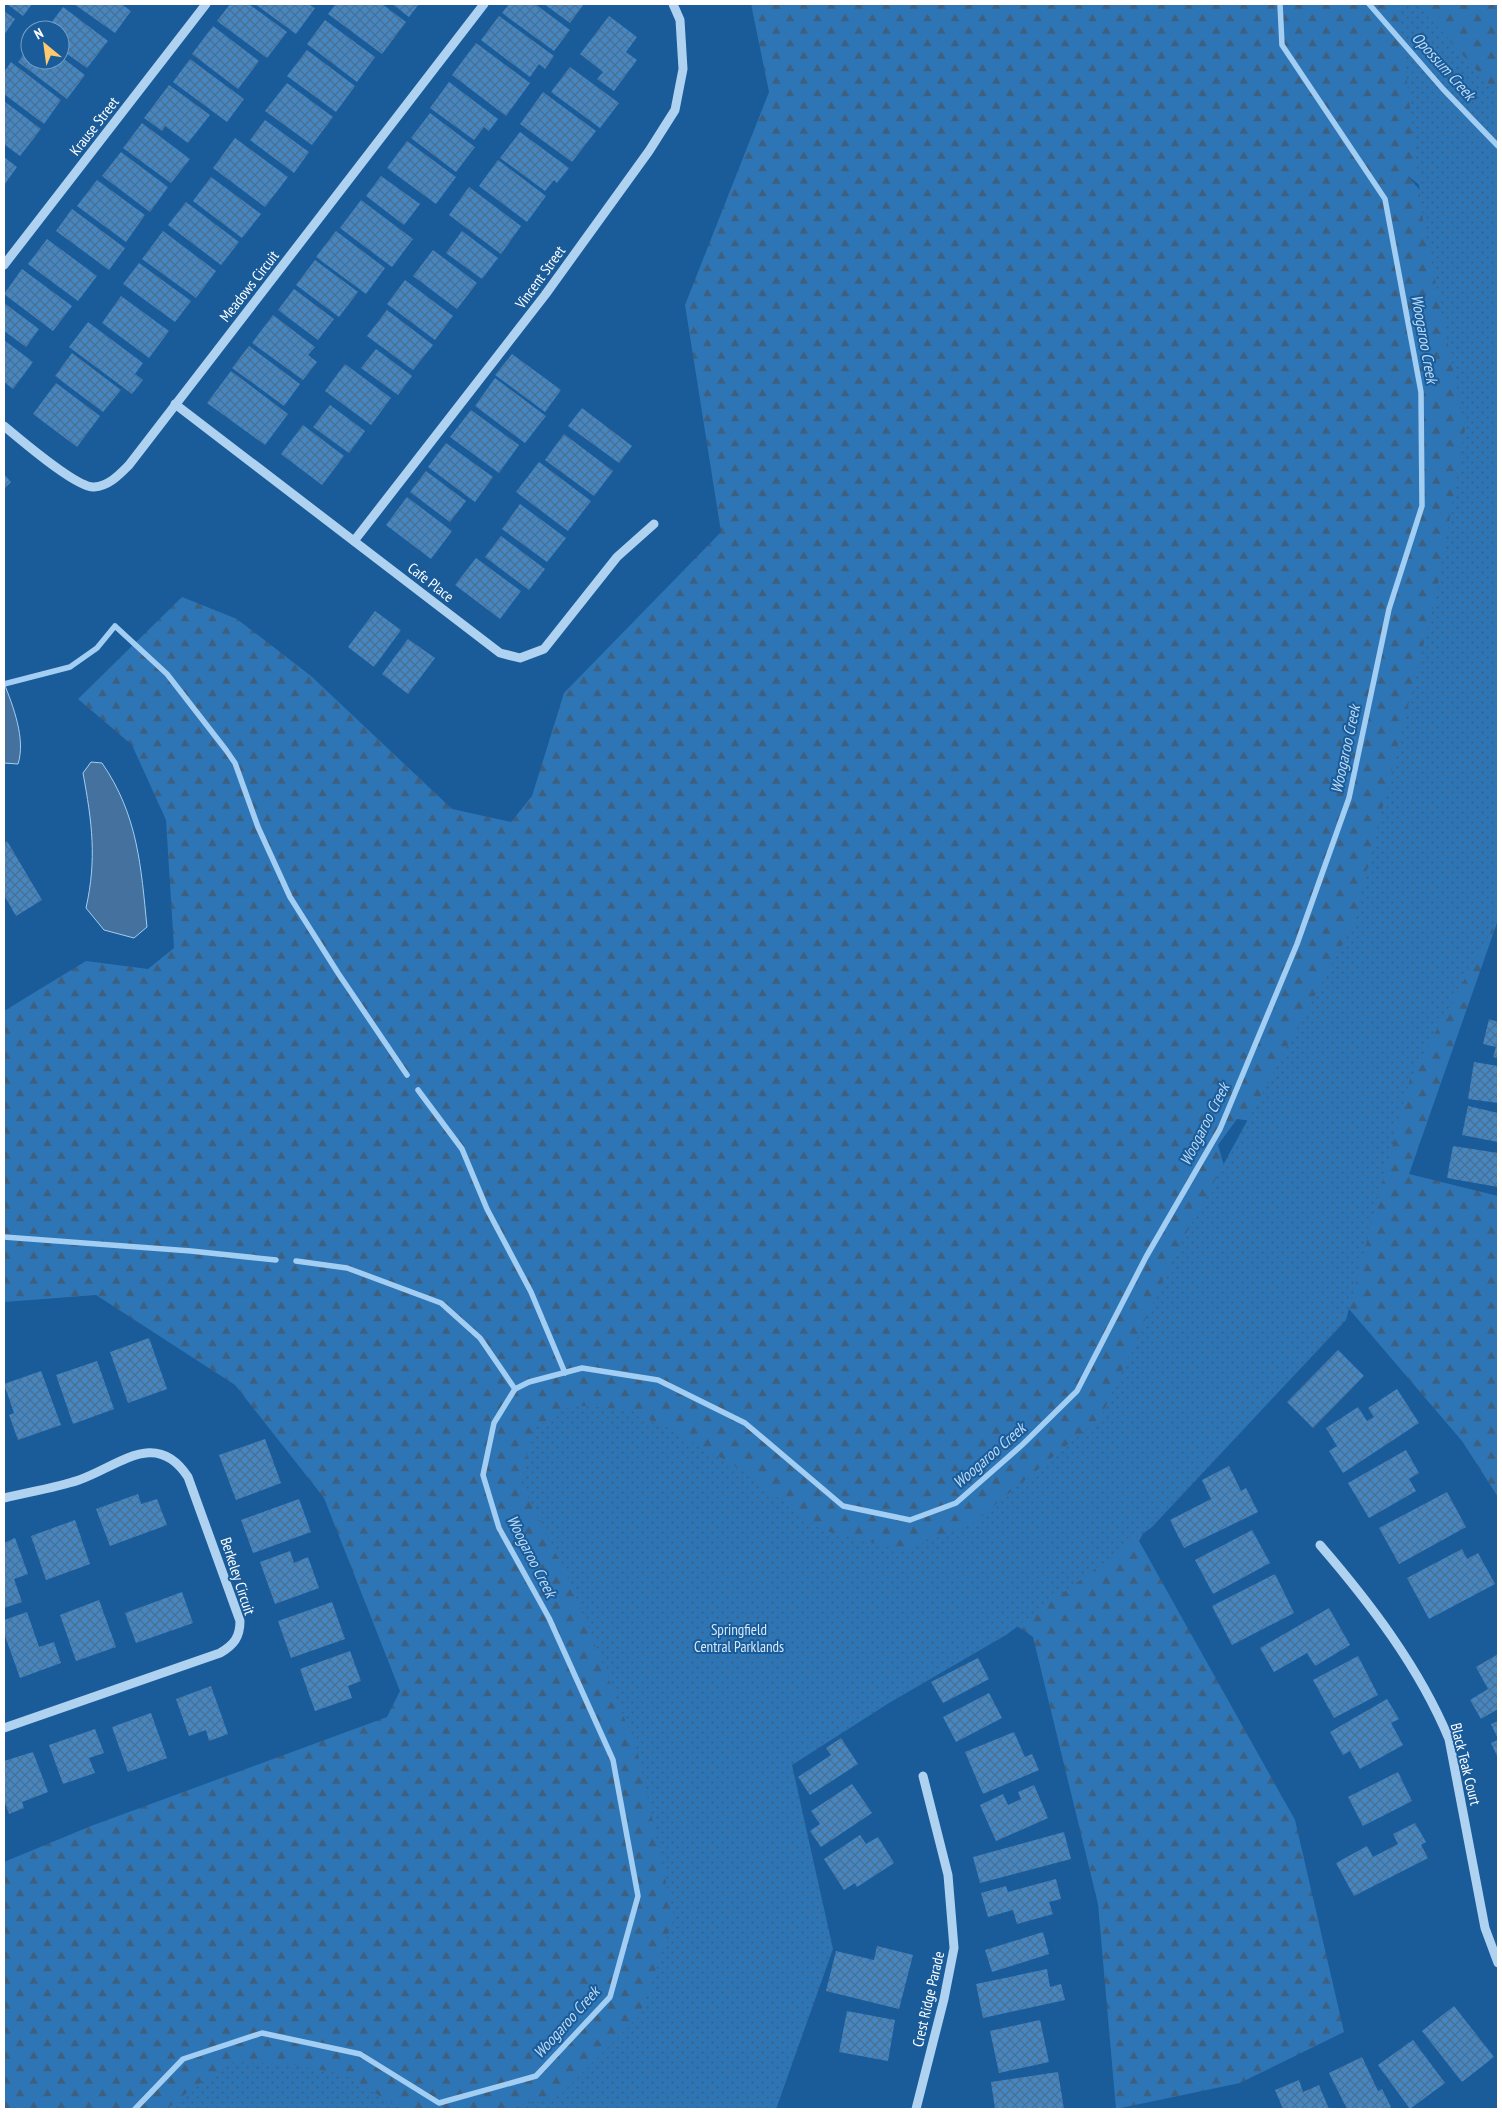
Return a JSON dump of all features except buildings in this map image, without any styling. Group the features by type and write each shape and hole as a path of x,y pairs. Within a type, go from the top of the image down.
{"street":[{"name":"Krause Street","path":"4,266 206,4"},
{"name":"Meadows Circuit","path":"4,426 72,479 93,487 116,478 484,4"},
{"name":"Vincent Street","path":"354,541 545,295 649,151 675,110 683,69 680,20 673,4"},
{"name":"Cafe Place","path":"175,404 500,653 520,658 544,650 617,557 654,524"},
{"name":"Berkeley Circuit","path":"4,1498 79,1480 134,1455 148,1452 173,1458 188,1477 240,1621 240,1631 236,1641 220,1653 4,1728"},
{"name":"Black Teak Court","path":"1320,1545 1375,1611 1437,1711 1449,1739 1485,1928 1498,1964"},
{"name":"Crest Ridge Parade","path":"916,2109 944,1999 954,1948 948,1874 923,1776"}],"green space":[{"path":"751,4 1498,4 1498,248 1407,175 1468,248 1498,321 1498,920 1409,1174 1498,1196 1498,1497 1462,1441 1296,1247 1267,1123 1237,1119 1218,1145 1252,1263 1238,1353 1139,1541 1295,1820 1344,2032 1240,2083 1116,2109 1098,1904 1033,1637 980,1600 763,1712 770,2109 4,2109 4,1862 91,1826 387,1717 400,1691 324,1498 235,1385 96,1295 4,1302 4,1011 86,961 148,969 174,948 166,820 132,745 78,699 182,597 237,619 311,676 452,809 511,822 532,796 564,693 721,532 685,305 769,92"},
{"name":"Springfield Central Parklands","path":"1398,4 1417,4 1498,94 1498,918 1410,1079 1346,1320 1152,1527 1006,1635 889,1703 792,1765 833,1949 776,2109 506,2109 560,2095 639,2016 674,1918 637,1750 569,1580 521,1483 533,1429 572,1405 631,1410 731,1463 822,1530 903,1550 972,1524 1101,1417 1174,1256 1353,925 1437,591 1465,429 1423,220"},
{"path":"234,2062 289,2064 344,2074 401,2109 167,2109 191,2089"}],"shaded area":[{"path":"4,683 19,733 20,754 18,764 4,763"},
{"path":"91,762 102,763 114,783 123,802 136,842 147,927 134,938 104,930 86,908 91,873 92,841 83,773"}],"waterway":[{"name":"Woogaroo Creek","path":"135,2109 183,2059 262,2033 360,2054 439,2103 536,2076 610,1997 638,1896 613,1760 549,1618 499,1528 483,1475 494,1423 515,1389 529,1382 582,1368 658,1380 745,1423 843,1506 910,1520 956,1503 1022,1445 1077,1391 1146,1257 1220,1129 1297,944 1349,798 1389,609 1422,506 1421,392 1385,199 1282,45 1280,4"},
{"name":"Opossum Creek","path":"1369,4 1443,89 1498,146"},
{"path":"4,684 70,667 97,648 115,626 167,674 235,763 258,827 290,897 338,973 407,1075"},
{"path":"418,1090 462,1149 487,1209 531,1292 565,1373"},
{"path":"4,1237 191,1251 276,1260"},
{"path":"296,1261 347,1268 441,1303 480,1338 515,1389"}]}
